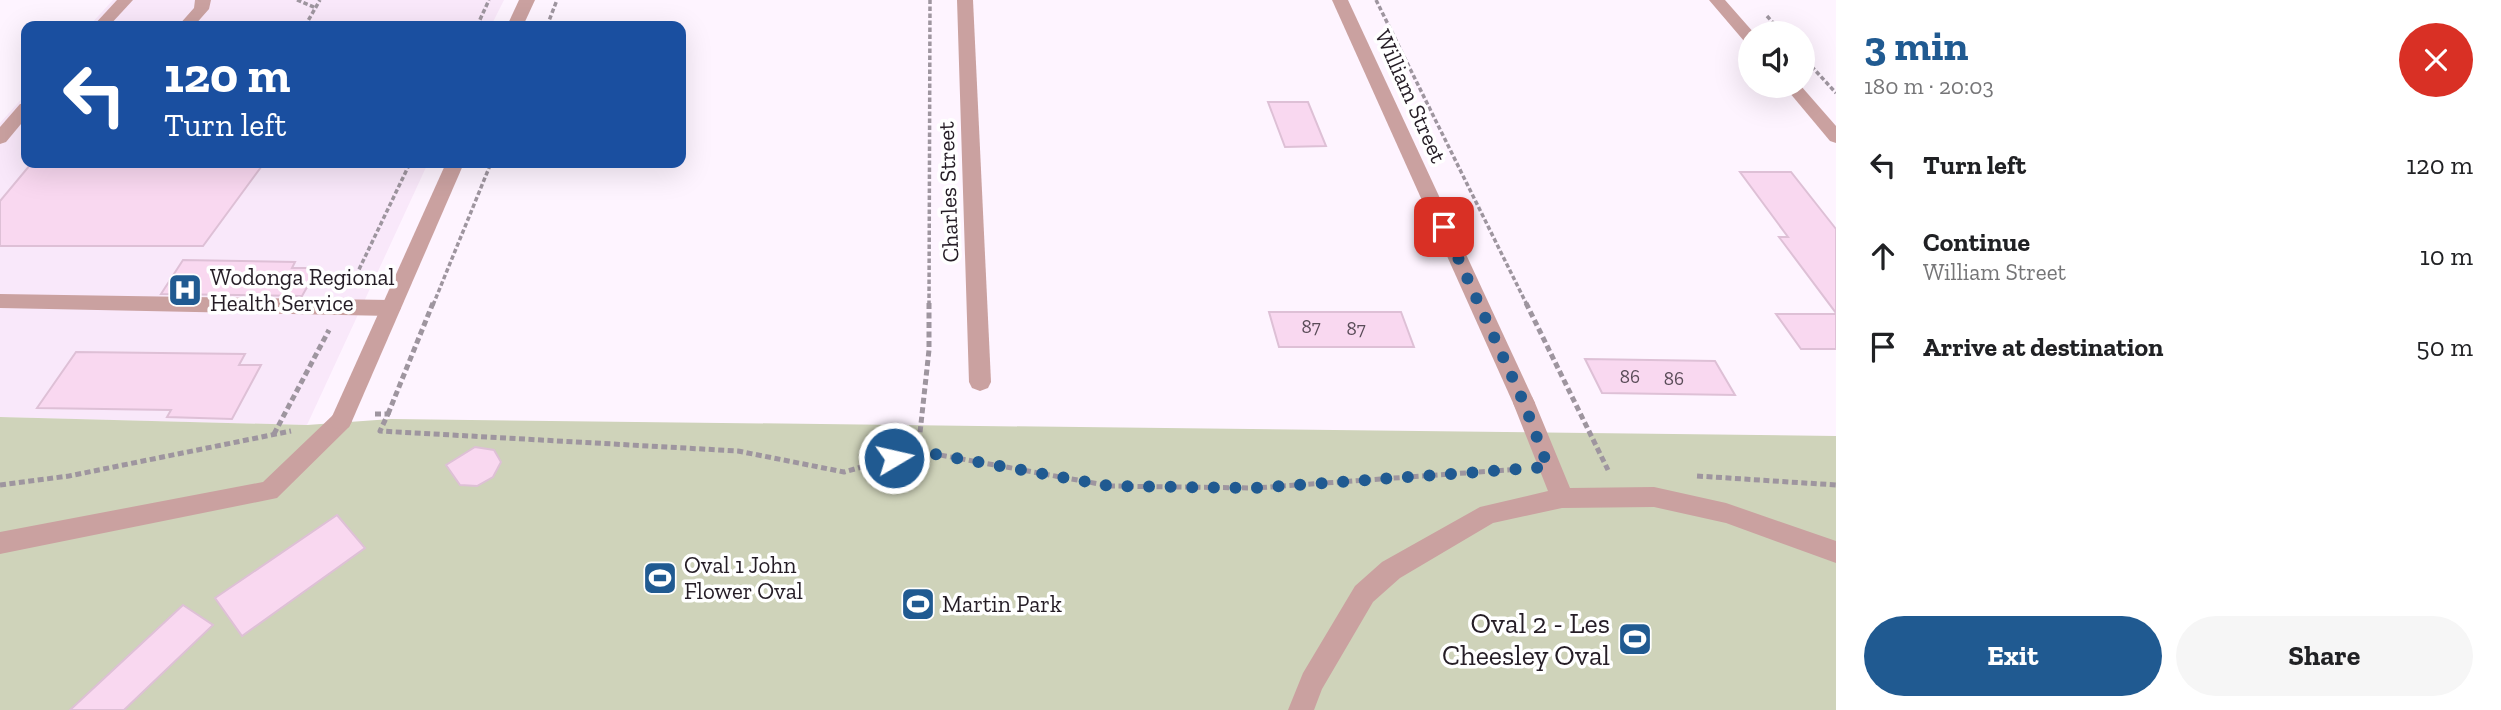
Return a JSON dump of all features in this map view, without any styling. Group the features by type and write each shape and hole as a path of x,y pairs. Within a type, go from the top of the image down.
{"street":[{"path":"106,21 125,0"},
{"path":"190,21 201,9 203,0"},
{"path":"517,21 527,0"},
{"name":"Charles Street","path":"965,0 979,382"},
{"name":"William Street","path":"1340,0 1524,403 1562,498"},
{"path":"1717,0 1738,24"},
{"path":"1802,98 1836,137"},
{"path":"0,138 21,114"},
{"path":"0,543 269,491 341,421 453,168"},
{"path":"0,301 391,308"},
{"path":"1301,710 1312,682 1364,594 1391,570 1488,514 1562,498 1654,497 1726,513 1836,552"}],"path":[{"path":"297,0 316,8"},
{"path":"308,21 320,0"},
{"path":"479,21 489,0"},
{"path":"549,21 557,0"},
{"path":"918,451 929,350 930,0"},
{"path":"1376,0 1608,471"},
{"path":"1815,70 1836,93"},
{"path":"489,168 380,431 738,451 844,472 918,451 1110,486 1255,488 1548,467"},
{"path":"0,485 69,476 388,414"},
{"path":"1596,470 1622,472"},
{"path":"1689,476 1836,485"}],"shaded area":[{"path":"113,0 504,0 494,21 94,21"},
{"name":"Wodonga Regional Health Service","path":"21,100 21,168 426,168 307,425 0,417 0,123"}],"green space":[{"name":"Martin Park","path":"0,417 307,425 391,419 1836,436 1836,710 0,710"}],"building":[{"path":"1268,102 1308,102 1326,146 1285,147"},
{"path":"28,168 260,168 203,246 0,246 0,201"},
{"path":"1740,172 1791,172 1836,229 1836,313 1779,237 1788,237"},
{"path":"183,260 295,262 292,268 318,268 302,296 161,294"},
{"path":"1269,312 1401,312 1414,347 1279,347"},
{"path":"1776,314 1836,314 1836,349 1801,349"},
{"path":"76,352 245,354 239,365 261,365 232,419 167,417 171,410 37,408"},
{"path":"1585,359 1715,361 1735,395 1602,393"},
{"path":"475,447 494,450 501,462 493,477 477,486 460,485 446,465"},
{"path":"337,515 365,548 242,636 215,598"},
{"path":"183,605 213,625 124,710 70,710"}],"place":[{"name":"Wodonga Regional Health Service","path":"185,290"},
{"name":"Oval 1 John Flower Oval","path":"660,578"},
{"name":"Martin Park","path":"918,604"},
{"name":"Oval 2 - Les Cheesley Oval","path":"1635,639"}],"route":[{"path":"894,458 918,451 1110,486 1255,488 1548,467 1524,403 1444,227"}]}
